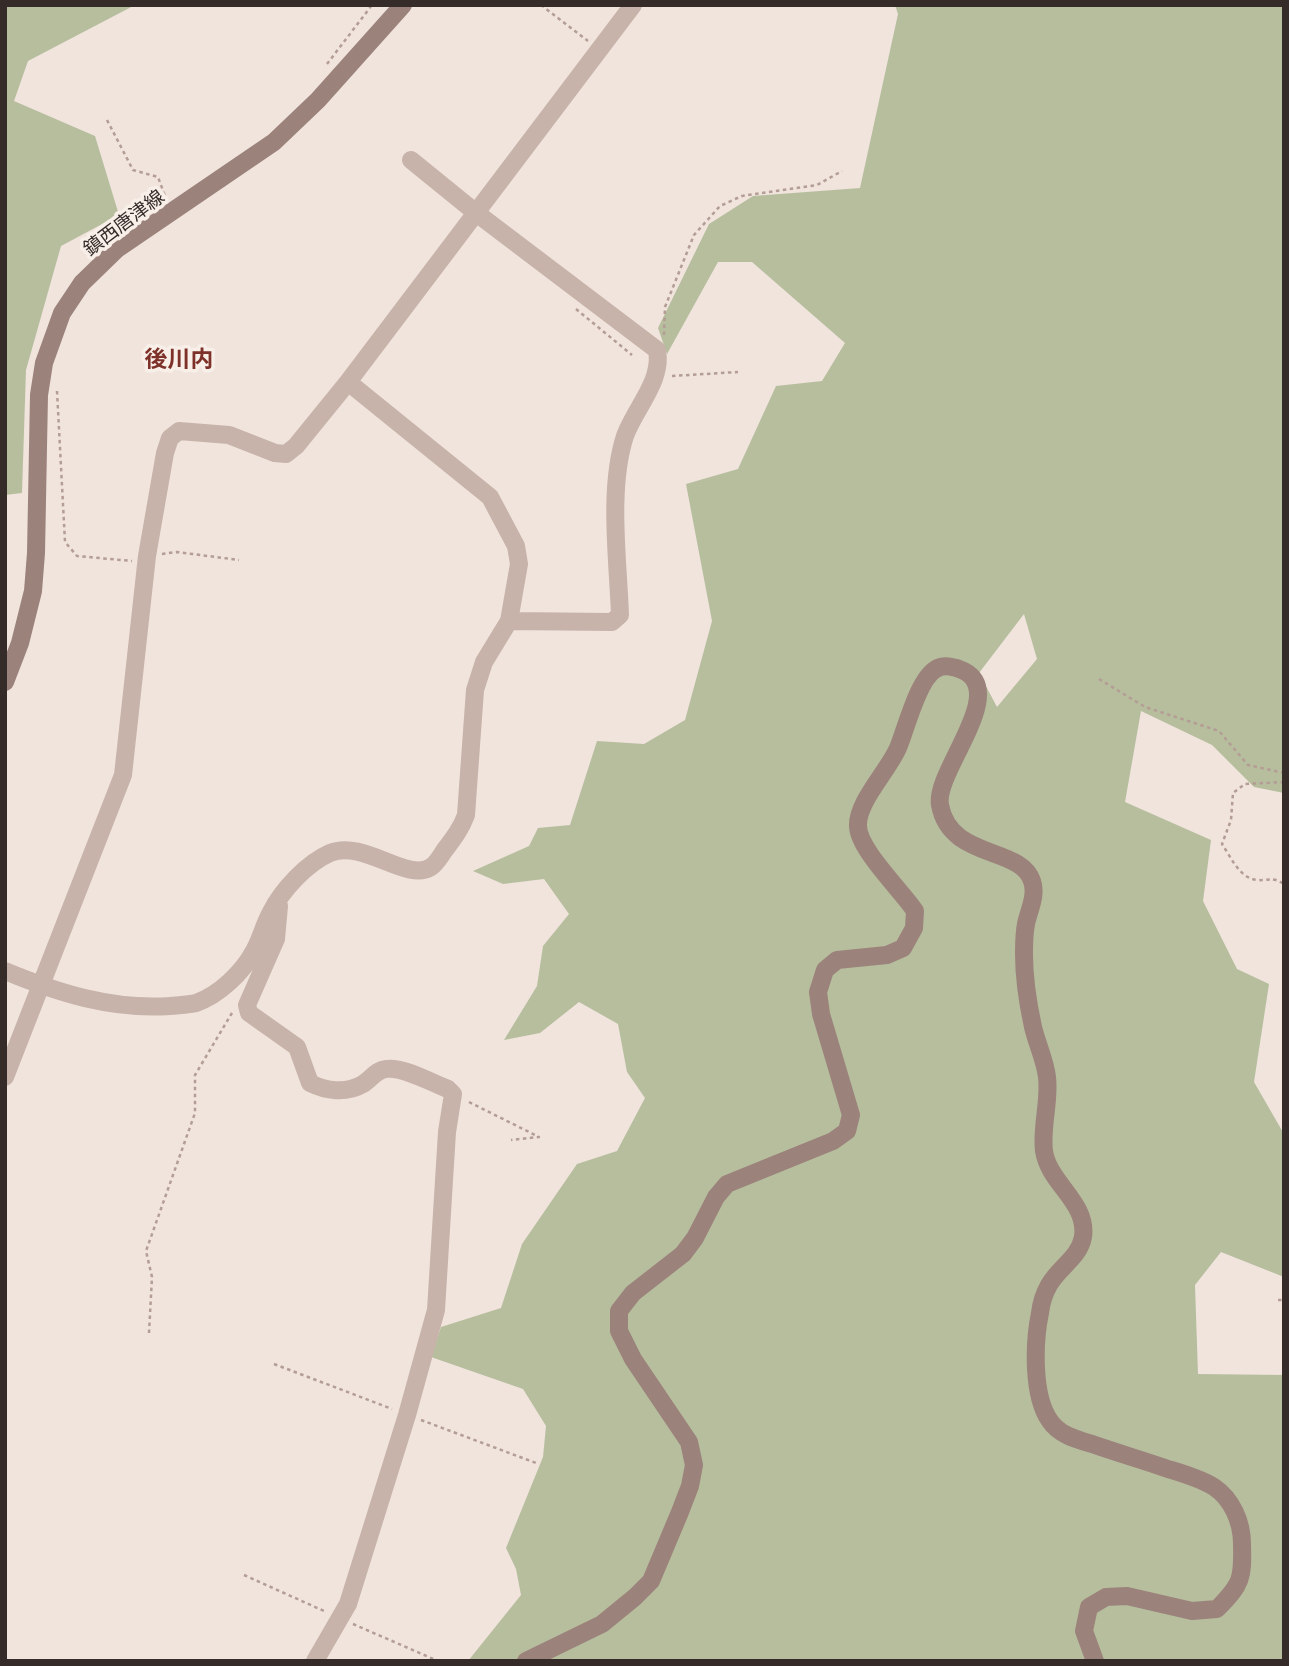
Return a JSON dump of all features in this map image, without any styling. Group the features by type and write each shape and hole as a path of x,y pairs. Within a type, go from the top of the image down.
{"street":[{"name":"鎮西唐津線","path":"5,682 20,643 33,592 39,395 44,363 62,313 82,283 117,249 274,142 318,100 403,5"},
{"path":"5,1077 123,775 147,556 164,453 170,438 179,432 229,435 275,453 286,454 296,446 348,382 633,5"},
{"path":"411,160 657,351 659,360 654,377 625,436 615,485 620,615 612,622 509,621"},
{"path":"5,971 89,1001 156,1007 194,1004 214,995 245,967 278,900 308,867 330,853 348,849 369,853 414,871 423,871 433,866 461,830 466,815 475,690 484,662 509,621 519,564 516,546 490,498 348,382"},
{"path":"526,1661 602,1624 651,1581 690,1486 694,1465 689,1442 633,1359 619,1331 619,1311 633,1293 683,1254 695,1238 716,1197 727,1184 833,1141 847,1131 851,1115 821,1014 818,992 825,970 837,960 887,954 903,948 914,928 915,911 872,857 859,834 857,822 865,802 895,754 924,682 936,668 949,666 967,672 976,683 978,701 973,719 941,787 939,802 944,820 966,844 1016,863 1028,872 1034,884 1025,928 1024,958 1032,1026 1047,1077 1044,1152 1053,1178 1078,1207 1083,1224 1083,1239 1076,1254 1050,1283 1040,1311 1036,1359 1040,1397 1050,1422 1068,1436 1215,1487 1233,1506 1242,1534 1243,1572 1234,1592 1217,1609 1192,1611 1128,1596 1106,1597 1089,1607 1084,1631 1095,1661"},
{"path":"278,900 276,939 247,1005 249,1013 297,1048 310,1083 321,1088 342,1091 362,1085 377,1071 387,1068 401,1070 448,1089 453,1094 447,1132 436,1310 407,1415 348,1604 316,1661"}],"path":[{"path":"541,5 599,50"},
{"path":"107,120 133,170 158,177 172,212"},
{"path":"657,351 664,338 665,307 694,235 720,206 742,196 817,185 842,171"},
{"path":"654,377 738,372"},
{"path":"57,388 65,542 77,556 131,561 177,552 239,560"},
{"path":"1099,679 1145,708 1219,731 1248,765 1284,773"},
{"path":"1284,782 1245,784 1233,793 1231,820 1222,844 1242,874 1255,880 1274,878 1284,884"},
{"path":"149,1333 152,1277 146,1251 195,1113 195,1075 232,1012 247,1005"},
{"path":"453,1094 540,1138 511,1140"},
{"path":"1278,1300 1284,1300"},
{"path":"274,1364 536,1463"},
{"path":"244,1575 438,1661"}],"green space":[{"path":"5,5 135,5 28,61 14,101 95,136 119,215 61,246 26,370 22,493 5,495"},
{"path":"895,5 1284,5 1284,793 1254,787 1212,745 1141,711 1125,802 1211,840 1203,901 1237,969 1269,984 1254,1082 1284,1134 1284,1277 1221,1252 1195,1285 1198,1374 1284,1375 1284,1661 468,1661 521,1595 516,1569 506,1548 543,1457 546,1426 523,1389 431,1357 441,1327 501,1308 522,1244 577,1164 617,1151 645,1098 627,1072 618,1024 579,1002 540,1033 504,1040 537,986 543,946 569,914 544,879 503,884 473,871 529,846 538,828 570,825 597,741 644,744 685,720 712,621 686,484 738,469 776,386 822,381 845,343 752,262 718,262 667,354 658,328 709,224 753,196 860,188 898,14","holes":["1024,614 1037,659 997,707 979,673"]}],"district":[{"name":"後川内","path":"179,360"}]}
